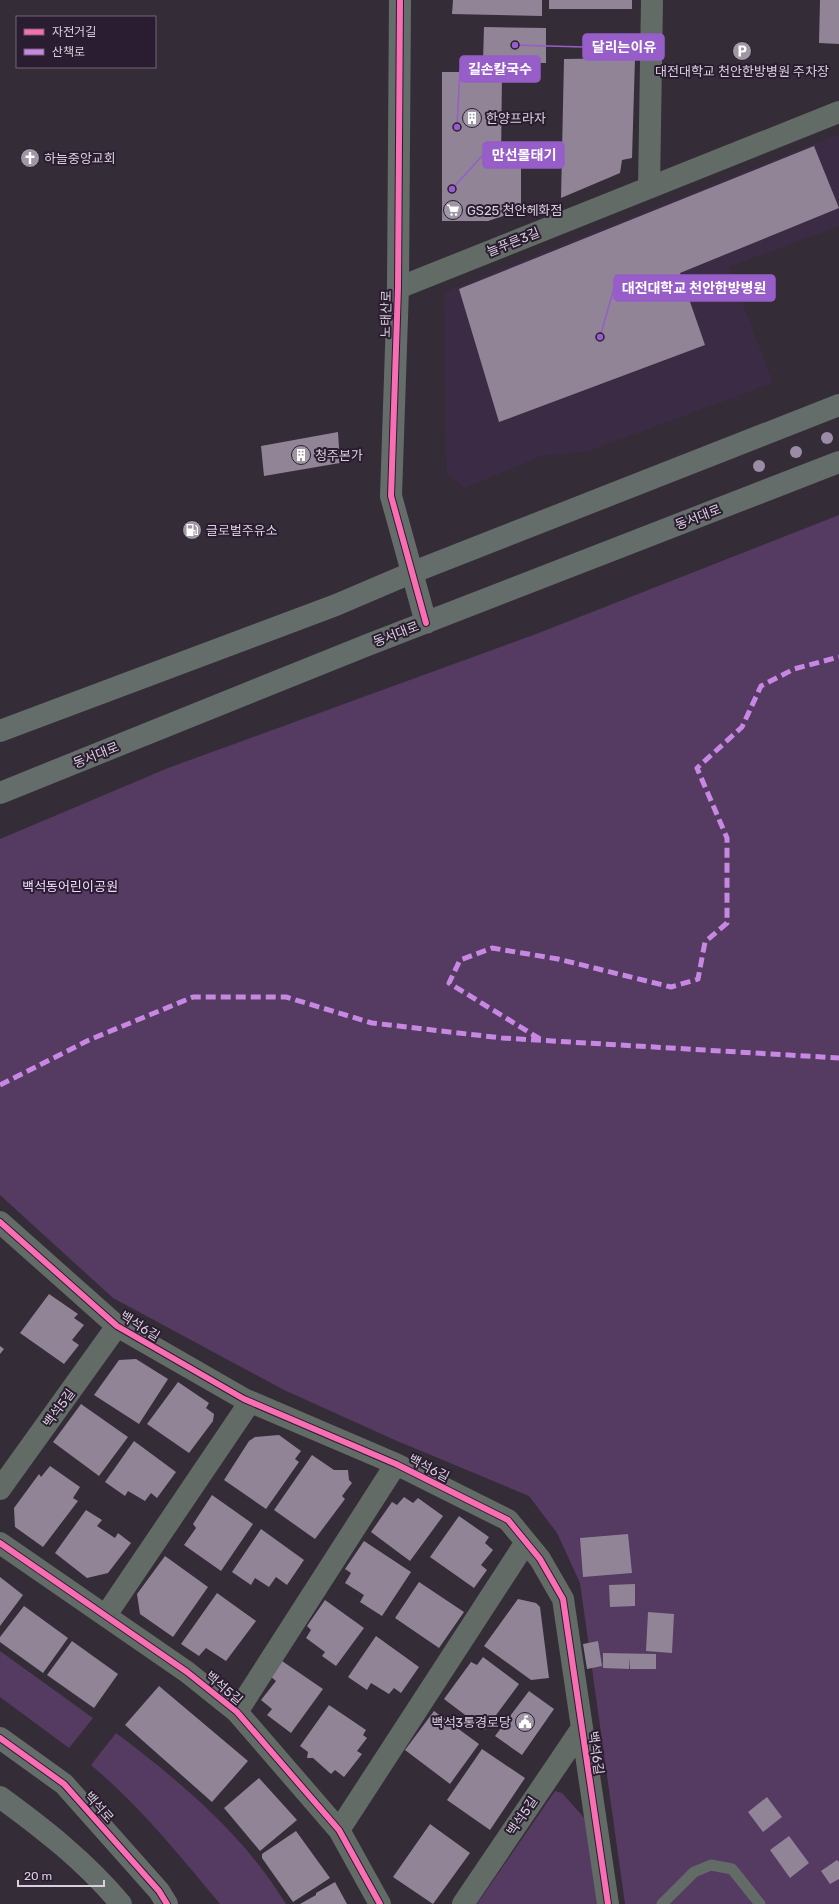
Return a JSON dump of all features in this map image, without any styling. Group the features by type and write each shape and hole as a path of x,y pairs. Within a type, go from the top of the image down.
{"main road":[{"name":"노태산로","path":"400,0 398,288 391,496 426,623"},
{"path":"0,731 336,606 411,573 839,405"},
{"name":"동서대로","path":"0,793 426,623 839,462"},
{"name":"백석로","path":"0,1738 64,1784 159,1891 167,1904"},
{"path":"0,1797 46,1830 100,1880 121,1904"}],"street":[{"path":"650,188 652,0"},
{"name":"늘푸른3길","path":"398,288 839,112"},
{"name":"백석6길","path":"0,1222 117,1326 250,1402 396,1464 508,1520 540,1559 563,1599 608,1904"},
{"name":"백석5길","path":"0,1489 117,1326"},
{"path":"106,1615 250,1402"},
{"name":"백석5길","path":"237,1712 396,1464"},
{"path":"339,1830 526,1542"},
{"name":"백석5길","path":"0,1543 187,1672 237,1712 339,1830 380,1904"},
{"name":"백석5길","path":"463,1904 582,1728"}],"lane":[{"path":"662,1904 694,1872 711,1865 732,1869 760,1904"}],"shaded area":[{"path":"839,134 839,226 729,267 773,383 589,451 542,456 464,488 446,473 444,292"}],"green space":[{"name":"백석동어린이공원","path":"839,515 839,1904 625,1904 580,1583 557,1533 529,1496 397,1441 284,1390 113,1298 0,1195 0,839 168,768 536,634"},
{"path":"0,1651 93,1718 69,1748 0,1697"},
{"path":"116,1733 164,1770 231,1832 251,1855 286,1904 220,1904 174,1849 142,1814 109,1780 91,1765"},
{"path":"555,1791 562,1793 588,1822 598,1904 477,1904"}],"building":[{"path":"453,0 542,0 542,16 452,14"},
{"path":"549,0 632,0 632,9 549,9"},
{"path":"820,0 839,0 839,44 819,43"},
{"path":"484,27 546,28 546,63 483,62"},
{"path":"635,58 632,158 622,160 620,173 561,198 564,59"},
{"name":"한양프라자","path":"442,72 502,72 501,163 521,163 521,210 488,221 442,221"},
{"path":"814,146 839,208 680,273 705,345 499,422 459,289"},
{"name":"청주본가","path":"338,432 340,463 264,476 261,446"},
{"path":"49,1294 78,1314 74,1318 84,1325 72,1340 79,1345 64,1364 20,1333"},
{"path":"0,1346 4,1349 0,1354"},
{"path":"136,1359 168,1379 139,1424 94,1395 119,1360"},
{"path":"178,1382 209,1403 206,1408 214,1414 213,1421 189,1453 147,1424"},
{"path":"81,1404 128,1437 99,1476 53,1442"},
{"path":"279,1435 301,1451 295,1459 299,1462 266,1509 224,1480 249,1441 255,1437"},
{"path":"134,1441 176,1472 157,1498 151,1493 145,1501 128,1491 125,1496 105,1482"},
{"path":"312,1455 334,1470 348,1470 349,1480 352,1483 342,1496 345,1499 315,1539 274,1510"},
{"path":"50,1466 80,1487 73,1498 78,1501 43,1547 15,1527 14,1508 39,1474 41,1477"},
{"path":"212,1495 253,1524 221,1571 184,1545 196,1528 193,1524"},
{"path":"404,1497 413,1503 418,1498 443,1516 410,1561 371,1532 392,1502 397,1505"},
{"path":"86,1510 102,1520 97,1526 115,1538 118,1533 131,1543 108,1573 87,1578 55,1553"},
{"path":"459,1516 489,1537 485,1543 493,1550 481,1565 487,1570 474,1588 430,1557"},
{"path":"261,1529 304,1560 287,1585 276,1577 269,1587 255,1578 251,1585 232,1572"},
{"path":"628,1534 632,1573 583,1577 580,1538"},
{"path":"364,1541 411,1572 382,1616 360,1602 364,1595 345,1583 351,1573 345,1569"},
{"path":"165,1556 208,1587 173,1637 140,1614 137,1594"},
{"path":"0,1577 23,1595 0,1626"},
{"path":"419,1582 464,1612 439,1648 395,1618"},
{"path":"635,1584 635,1606 610,1607 609,1585"},
{"path":"217,1593 256,1621 226,1661 206,1648 199,1656 181,1644"},
{"path":"518,1599 536,1603 540,1607 549,1678 531,1680 484,1646"},
{"path":"325,1600 364,1628 336,1666 322,1656 325,1652 306,1638 311,1630 307,1626"},
{"path":"24,1606 68,1638 43,1673 0,1642 0,1637"},
{"path":"648,1612 674,1614 672,1653 646,1651"},
{"path":"376,1636 419,1667 401,1693 394,1688 389,1694 371,1683 367,1690 348,1677"},
{"path":"72,1641 118,1674 94,1708 47,1675"},
{"path":"598,1641 602,1666 587,1669 583,1644"},
{"path":"603,1653 656,1654 656,1669 630,1669 629,1658 629,1669 603,1668"},
{"path":"483,1657 519,1684 485,1730 444,1699 471,1662 477,1665"},
{"path":"282,1661 323,1689 291,1733 267,1715 272,1709 261,1700 276,1681 270,1676"},
{"path":"159,1686 248,1761 212,1802 125,1725"},
{"name":"백석3통경로당","path":"529,1691 554,1709 522,1755 495,1736"},
{"path":"329,1705 366,1730 363,1735 367,1738 357,1751 362,1754 344,1777 335,1770 331,1774 313,1758 307,1758 308,1752 300,1746"},
{"path":"434,1711 479,1744 450,1784 405,1750"},
{"path":"482,1749 525,1778 490,1830 447,1800"},
{"path":"259,1778 297,1820 260,1851 224,1808"},
{"path":"767,1797 782,1817 763,1832 748,1812"},
{"path":"430,1824 470,1853 433,1904 393,1877"},
{"path":"296,1831 330,1878 293,1902 262,1858 262,1854"},
{"path":"789,1836 809,1863 790,1878 770,1850"},
{"path":"837,1860 839,1862 839,1879 830,1884 821,1871"},
{"path":"335,1882 347,1904 300,1904 316,1895 316,1893"}],"marked path":[{"path":"540,1039 449,983 460,960 492,948 558,959 671,987 698,979 705,942 727,923 727,838 697,768 742,727 761,686 794,669 839,657"},
{"path":"0,1085 89,1040 193,997 286,997 372,1023 502,1038 839,1058"}],"cycle path":[{"path":"400,0 398,288 391,496 426,623"},
{"path":"0,1222 117,1326 244,1399 396,1464 508,1520 540,1559 563,1599 608,1904"},
{"path":"0,1543 187,1672 237,1712 339,1830 380,1904"},
{"path":"0,1738 64,1784 159,1891 167,1904"}],"place":[{"name":"달리는이유","path":"515,45"},
{"name":"대전대학교 천안한방병원 주차장","path":"742,51"},
{"name":"한양프라자","path":"472,118"},
{"name":"길손칼국수","path":"457,127"},
{"name":"하늘중앙교회","path":"30,158"},
{"name":"만선볼태기","path":"452,189"},
{"name":"GS25 천안헤화점","path":"453,210"},
{"name":"대전대학교 천안한방병원","path":"600,337"},
{"name":"청주본가","path":"301,455"},
{"name":"글로벌주유소","path":"192,530"},
{"name":"백석3통경로당","path":"525,1722"}]}
